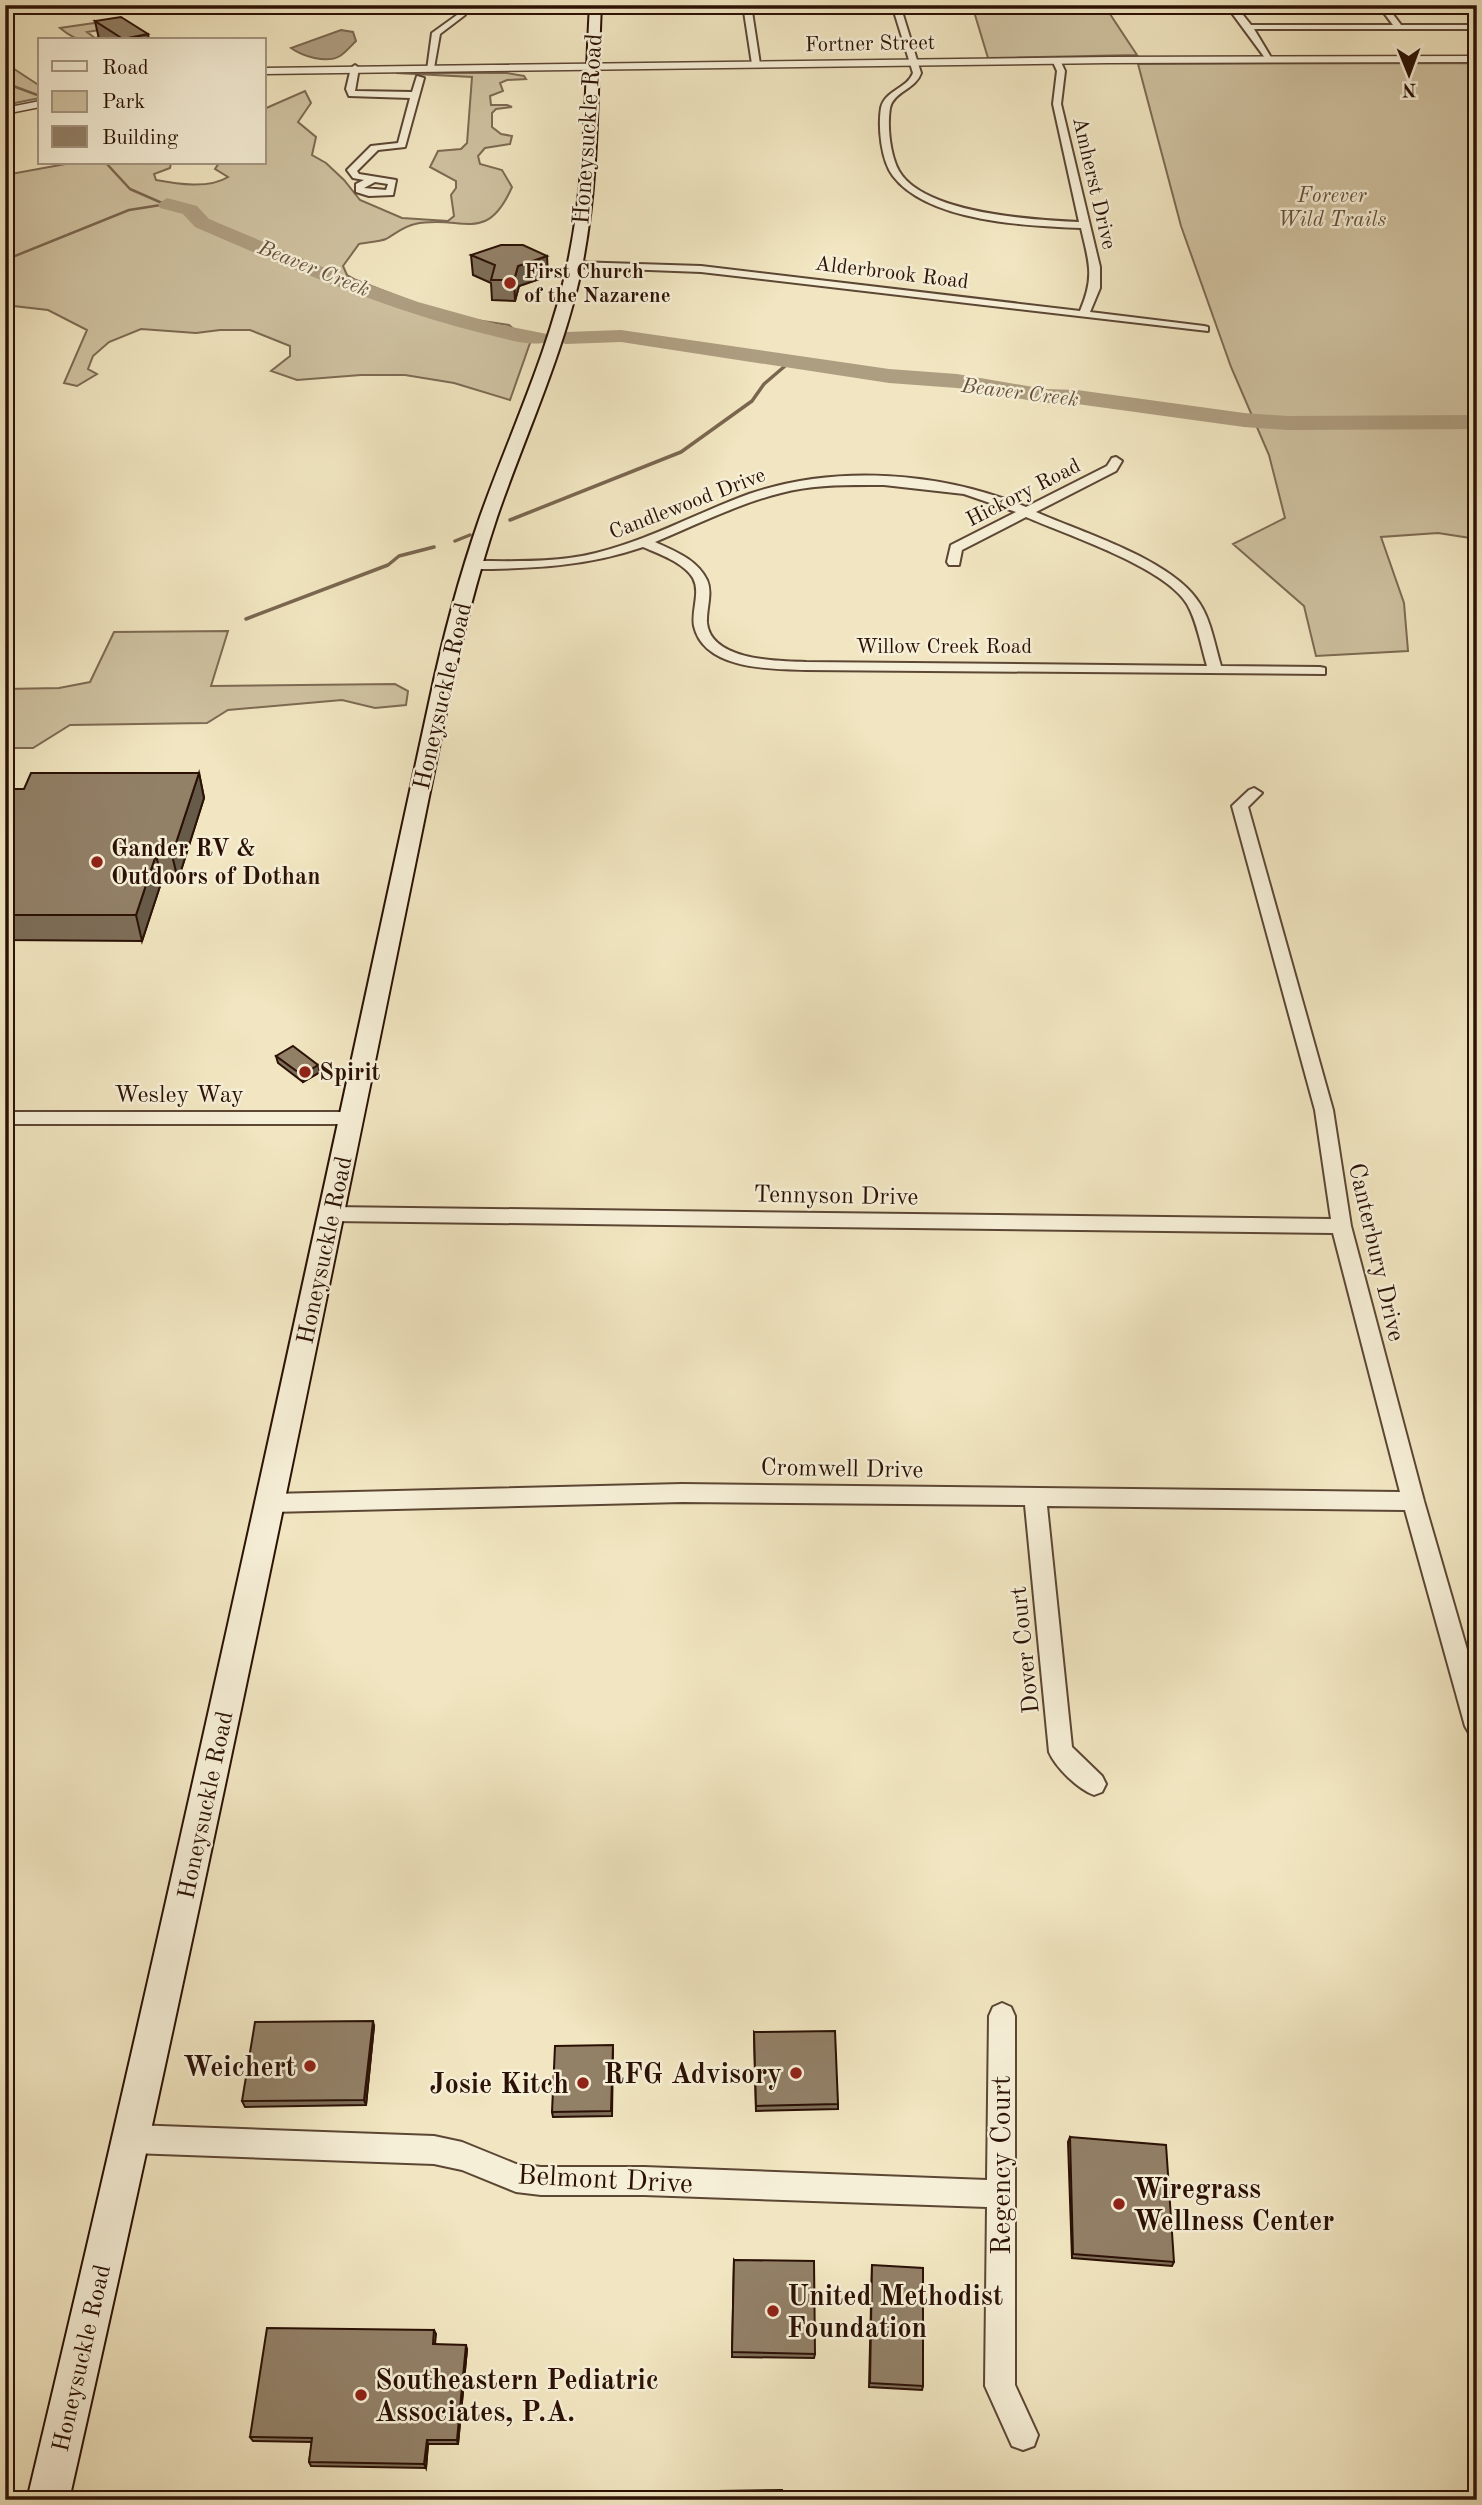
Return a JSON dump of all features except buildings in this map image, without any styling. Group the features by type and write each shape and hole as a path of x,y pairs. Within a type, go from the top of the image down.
{"main road":[{"name":"Honeysuckle Road","path":"48,2500 132,2139 271,1503 428,748 474,565 561,317 575,265 584,206 596,5"}],"street":[{"path":"747,5 757,64"},
{"path":"896,5 915,62 916,77 890,99 886,107 890,162 903,182 938,202 979,214 1085,225"},
{"path":"1230,5 1249,27 1268,59"},
{"path":"1382,5 1399,27"},
{"path":"430,68 436,33 459,18 461,11 457,6"},
{"path":"1249,27 1477,27"},
{"name":"Fortner Street","path":"266,71 1056,60 1477,59"},
{"name":"Amherst Drive","path":"1056,60 1061,71 1056,94 1057,104 1095,278 1092,298 1084,314"},
{"path":"355,68 350,89 352,94 416,95"},
{"path":"372,180 356,176 352,170 372,153 374,148 401,145 421,78"},
{"path":"5,111 38,104"},
{"name":"Alderbrook Road","path":"575,265 684,267 1203,329"},
{"name":"Hickory Road","path":"954,562 956,548 1112,468 1116,461"},
{"name":"Candlewood Drive","path":"474,565 520,565 581,560 642,541 755,496 783,488 832,482 892,483 963,491 1026,513 1139,561 1181,587 1195,606 1215,669"},
{"name":"Willow Creek Road","path":"642,541 689,566 701,580 701,626 709,642 720,651 755,663 806,666 1320,671"},
{"name":"Canterbury Drive","path":"1254,793 1240,806 1322,1101 1341,1226 1413,1501 1477,1726"},
{"name":"Wesley Way","path":"5,1118 352,1118"},
{"name":"Tennyson Drive","path":"331,1214 1341,1226"},
{"name":"Cromwell Drive","path":"271,1503 682,1493 1413,1501"},
{"name":"Dover Court","path":"1035,1496 1061,1752 1094,1784"},
{"name":"Regency Court","path":"1002,2016 1000,2386 1023,2435"},
{"name":"Belmont Drive","path":"132,2139 434,2150 463,2156 516,2178 541,2180 999,2194"}],"green space":[{"path":"972,5 1104,5 1137,55 988,58"},
{"path":"94,23 114,24 118,27 87,32 95,38 75,38 60,28"},
{"path":"5,63 38,85 38,98 5,105"},
{"name":"Forever Wild Trails","path":"1477,63 1477,539 1438,533 1381,537 1404,603 1408,651 1316,656 1304,606 1233,544 1285,518 1269,455 1231,367 1181,226 1138,64"},
{"path":"396,73 507,73 524,76 526,79 500,83 503,91 490,96 491,105 512,107 496,109 492,113 492,127 501,134 512,136 510,144 485,148 478,156 480,164 502,170 512,187 502,205 482,222 432,222 411,225 386,239 359,244 343,266 347,275 356,280 420,305 469,319 509,325 530,343 510,400 454,383 405,375 297,380 271,371 290,356 290,346 250,330 196,333 141,329 109,342 93,356 88,369 97,374 77,386 64,383 87,330 48,310 5,305 5,175 66,164 171,164 170,168 154,174 156,180 193,184 220,181 228,177 215,169 218,164 266,164 266,108 305,91 311,103 298,122 316,137 312,155 326,163 360,200 402,218 448,221 454,216 451,195 456,188 456,181 430,167 438,151 461,149 467,143 472,77"},
{"path":"228,631 211,686 395,684 408,691 406,705 375,708 342,700 228,710 207,723 70,725 33,748 5,748 5,689 59,688 90,682 114,632"}],"shaded area":[{"path":"341,30 353,32 356,41 342,55 334,58 314,58 291,48"}],"waterway":[{"name":"Beaver Creek","path":"5,83 38,95"},
{"name":"Beaver Creek","path":"107,164 130,189 162,203"},
{"path":"5,260 129,210 167,204"},
{"name":"Beaver Creek","path":"167,204 190,210 202,223 368,291 454,320 540,338"},
{"name":"Beaver Creek","path":"566,338 621,336 889,376 957,381 1045,396 1077,397 1244,420 1288,423 1477,422"},
{"path":"510,520 681,452 752,401 764,384 792,360"},
{"path":"455,541 470,535"},
{"path":"246,619 388,565 399,556 434,547"}],"place":[{"name":"First Church of the Nazarene","path":"510,283"},
{"name":"Gander RV & Outdoors of Dothan","path":"97,862"},
{"name":"Spirit","path":"305,1072"},
{"name":"Weichert","path":"310,2066"},
{"name":"RFG Advisory","path":"796,2073"},
{"name":"Josie Kitch","path":"583,2083"},
{"name":"Wiregrass Wellness Center","path":"1119,2204"},
{"name":"United Methodist Foundation","path":"773,2311"},
{"name":"Southeastern Pediatric Associates, P.A.","path":"361,2395"}]}
